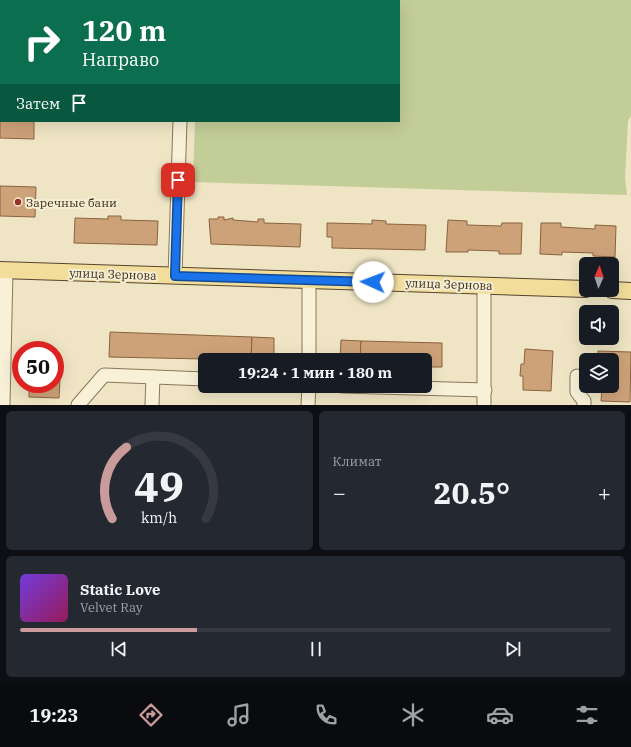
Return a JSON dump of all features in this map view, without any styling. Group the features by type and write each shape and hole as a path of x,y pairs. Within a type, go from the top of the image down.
{"main road":[{"name":"улица Зернова","path":"3,270 579,289"},
{"path":"619,290 631,291"}],"street":[{"path":"175,276 180,122"},
{"path":"3,270 3,405"},
{"path":"309,280 309,353"},
{"path":"484,285 484,405"},
{"path":"78,405 104,375 198,379"},
{"path":"152,405 153,376"},
{"path":"577,376 577,392 584,401 584,405"},
{"path":"432,389 484,390"},
{"path":"308,405 309,393"}],"green space":[{"path":"400,0 631,0 631,115 628,121 625,177 627,195 193,182 195,122 400,122"}],"building":[{"path":"0,122 34,122 34,139 0,138"},
{"name":"Заречные бани","path":"0,186 36,187 35,217 0,216"},
{"path":"108,216 121,216 121,220 158,221 157,245 74,243 75,218 108,219"},
{"path":"218,217 224,217 224,220 233,218 233,220 258,222 258,219 264,219 264,223 301,224 300,247 211,244 209,219 218,219"},
{"path":"372,220 386,221 386,224 426,225 425,250 332,248 332,237 327,237 327,223 372,224"},
{"path":"448,220 467,221 467,225 501,226 502,223 522,223 521,254 499,254 499,251 468,250 468,252 446,252"},
{"path":"541,223 561,223 561,227 595,229 595,225 616,226 615,257 593,256 593,253 562,252 562,255 540,254"},
{"path":"110,332 252,337 251,353 198,353 198,359 109,357"},
{"path":"252,337 274,338 274,353 251,353"},
{"path":"341,340 361,341 360,353 340,353"},
{"path":"361,341 442,343 442,367 432,367 432,353 360,353"},
{"path":"525,349 553,351 551,391 523,390 523,376 520,376 521,364 524,364"},
{"path":"598,351 631,352 630,402 601,401 602,393 619,393 619,353 598,353"},
{"path":"29,393 59,393 59,398 29,397"}],"place":[{"name":"Заречные бани","path":"18,202"}],"route":[{"path":"178,180 175,276 373,282"}]}
